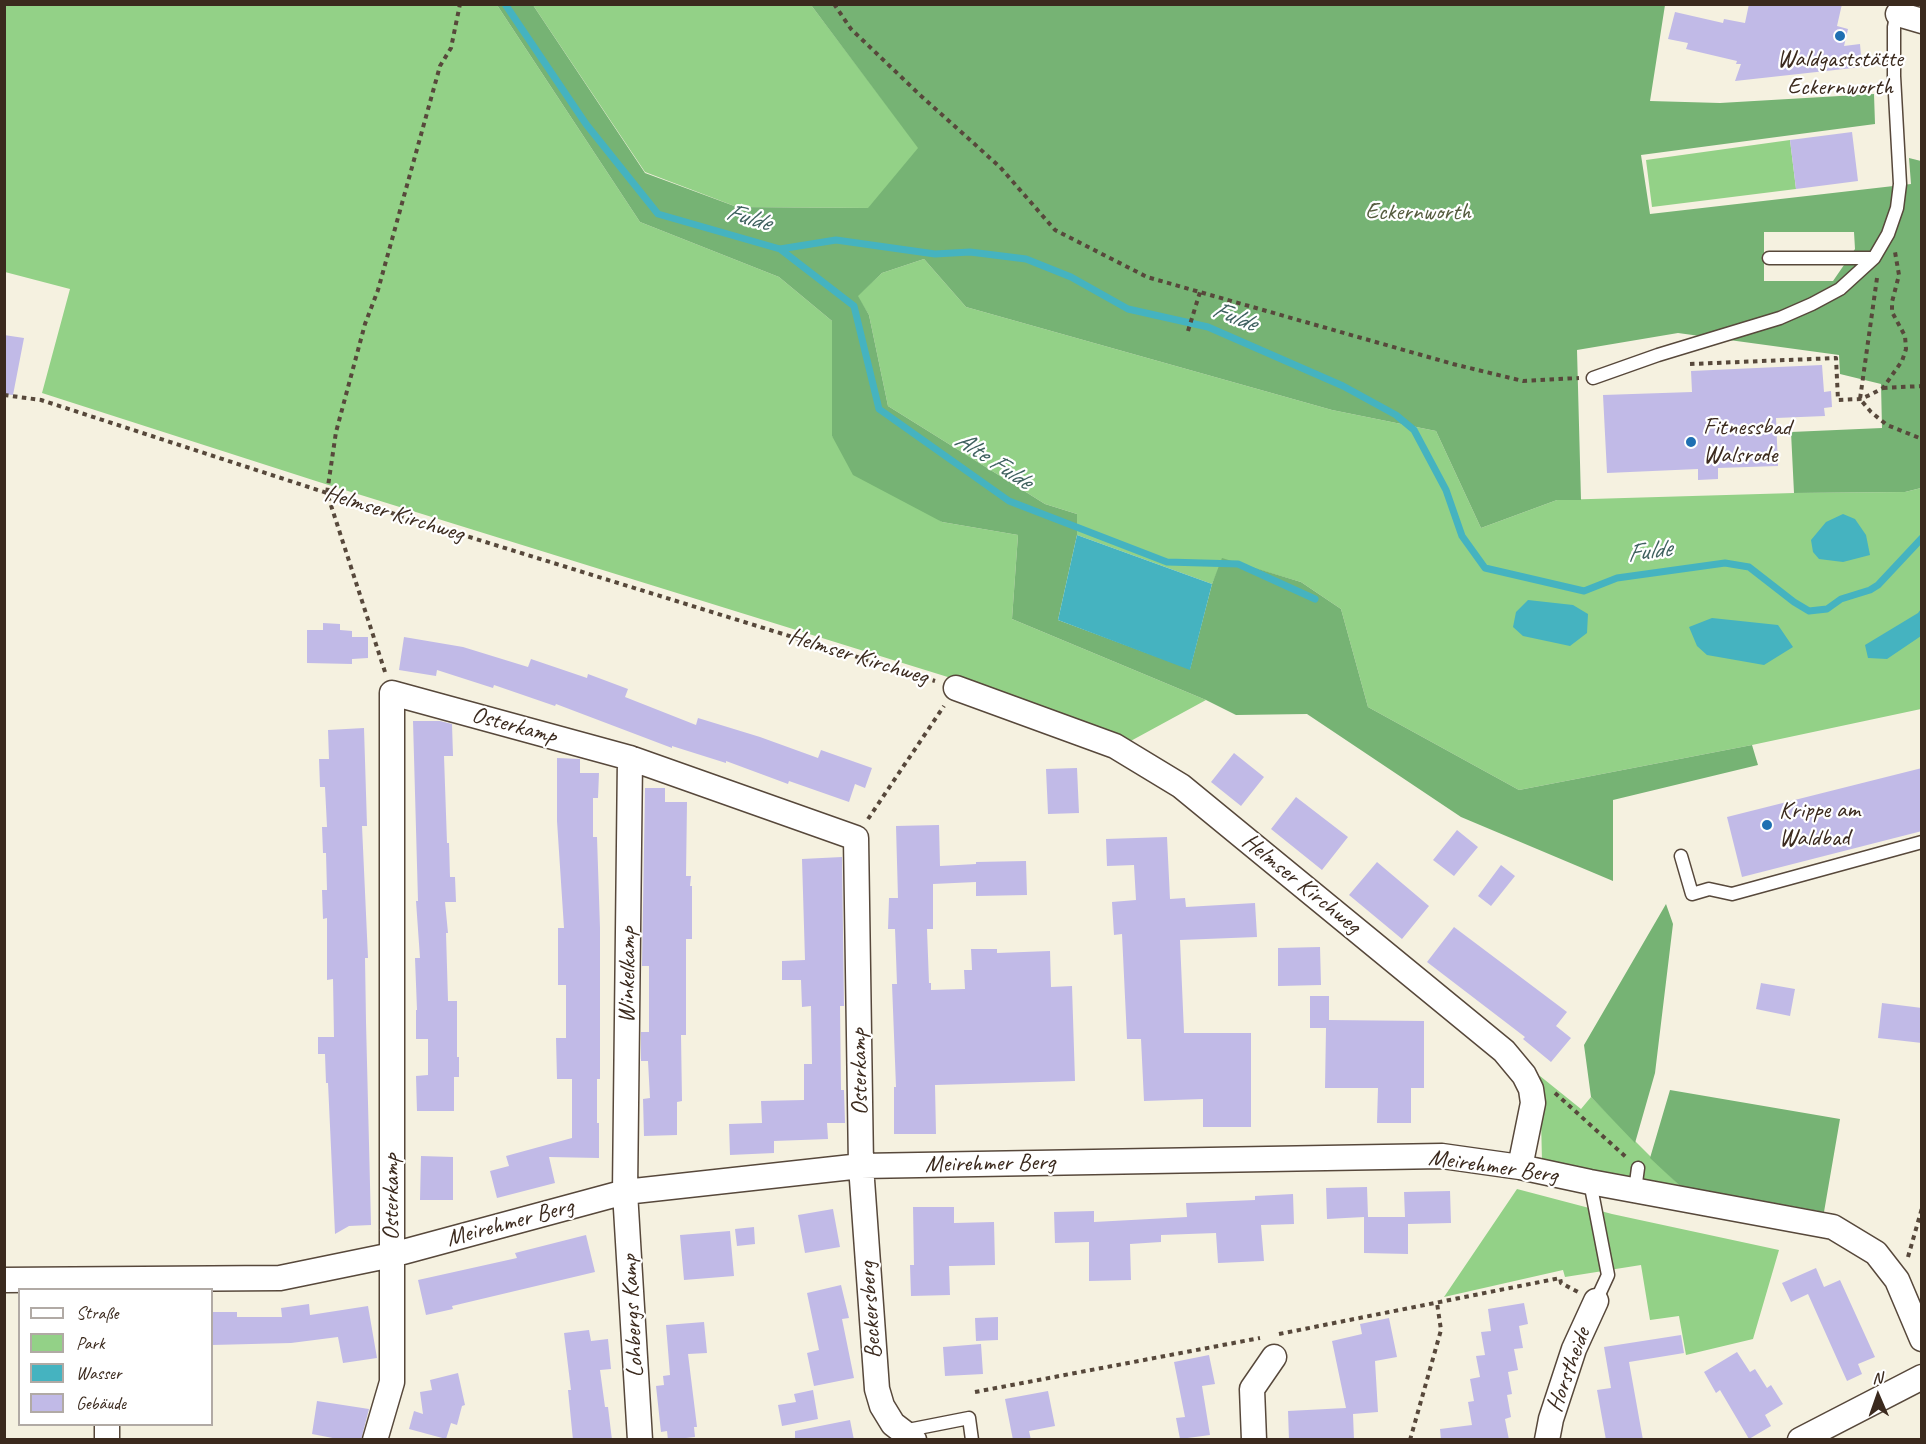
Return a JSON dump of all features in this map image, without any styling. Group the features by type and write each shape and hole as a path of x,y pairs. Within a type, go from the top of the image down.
{"street":[{"path":"1896,9 1922,21"},
{"name":"Helmser Kirchweg","path":"956,688 1114,746 1181,786 1504,1051 1524,1075 1531,1089 1533,1103 1520,1167"},
{"name":"Osterkamp","path":"375,1440 392,1382 392,693 630,758 856,838 861,1166"},
{"name":"Winkelkamp","path":"625,1192 630,758"},
{"name":"Meirehmer Berg","path":"4,1280 108,1284 280,1278 392,1255 625,1192 861,1166 1442,1156 1520,1167 1590,1182 1636,1179 1833,1227 1874,1250 1897,1280 1922,1339"},
{"name":"Beckersberg","path":"861,1166 877,1389 887,1416 907,1436"},
{"name":"Lohbergs Kamp","path":"625,1192 640,1440"},
{"name":"Horstheide","path":"1547,1440 1551,1419 1574,1349 1596,1301"},
{"path":"1254,1440 1252,1389 1274,1357"},
{"path":"1800,1440 1922,1377"}],"lane":[{"path":"1593,378 1658,355 1780,318 1840,289 1874,258 1888,234 1897,208 1900,184 1894,76 1896,9"},
{"path":"1769,258 1874,258"},
{"path":"1681,856 1692,894 1709,889 1732,894 1922,842"},
{"path":"1590,1182 1608,1275 1596,1301"},
{"path":"907,1436 969,1418 972,1440"}],"path":[{"path":"392,693 327,493 336,432 359,345 378,290 440,66 451,48 460,4"},
{"path":"834,4 850,29 1000,166 1055,230 1147,277 1453,364 1523,381 1593,378"},
{"path":"1883,388 1902,361 1906,349 1905,336 1892,312 1899,266 1888,234"},
{"path":"1878,271 1860,399 1887,425 1922,439"},
{"path":"1188,331 1200,292"},
{"path":"1658,355 1692,364 1836,358 1838,399"},
{"path":"1832,399 1860,399 1883,388 1922,386"},
{"name":"Helmser Kirchweg","path":"4,395 41,400 327,493 956,688"},
{"path":"856,838 956,688"},
{"path":"1554,1092 1636,1179"},
{"path":"1897,1280 1907,1262 1922,1208"},
{"path":"1410,1440 1441,1330 1437,1303"}],"green space":[{"path":"4,5 497,5 640,222 779,277 832,321 832,436 942,522 1018,535 1012,619 1206,700 1127,743 980,687 319,482 42,393 70,289 5,272"},
{"name":"Eckernworth","path":"497,5 533,5 645,173 737,207 868,208 918,148 811,5 1665,5 1650,101 1720,103 1874,94 1875,124 1641,155 1650,214 1911,184 1909,158 1921,161 1921,488 1905,492 1794,493 1791,432 1882,428 1881,384 1840,374 1839,355 1678,333 1577,350 1581,500 1557,500 1481,528 1436,431 1332,410 966,307 924,259 882,273 858,296 869,315 888,406 1045,504 1077,514 1077,535 1058,620 1190,669 1212,584 1222,558 1301,582 1341,609 1368,707 1519,790 1752,745 1758,765 1613,800 1613,881 1461,817 1307,714 1236,715 1206,700 1012,619 1018,535 942,522 853,475 832,436 832,321 779,277 640,222","holes":["1764,232 1854,232 1855,249 1833,281 1764,281"]},
{"path":"533,5 811,5 919,148 869,208 737,207 645,172"},
{"path":"1790,140 1796,189 1652,207 1646,160"},
{"path":"924,259 966,307 1332,410 1436,431 1481,528 1557,500 1905,492 1921,488 1921,709 1752,745 1519,790 1368,707 1341,609 1301,582 1223,559 1212,584 1077,535 1077,514 1045,504 888,406 869,315 857,296 882,273"},
{"path":"1666,904 1673,924 1655,1073 1635,1143 1591,1097 1584,1045"},
{"path":"1540,1076 1581,1109 1591,1097 1680,1186 1542,1161"},
{"path":"1670,1090 1840,1119 1824,1212 1680,1186 1650,1158"},
{"path":"1517,1189 1612,1214 1779,1250 1753,1339 1686,1355 1679,1316 1650,1320 1641,1265 1565,1277 1563,1270 1444,1297"}],"water":[{"path":"1843,514 1855,519 1866,535 1870,555 1843,562 1819,559 1813,552 1811,540 1826,522"},
{"path":"1077,535 1212,584 1190,670 1058,620"},
{"path":"1528,600 1573,605 1588,614 1587,633 1570,646 1523,636 1513,627 1516,612"},
{"path":"1921,609 1921,636 1887,659 1868,658 1865,645"},
{"path":"1712,618 1778,625 1793,647 1764,665 1707,655 1697,646 1689,627"}],"building":[{"path":"1749,4 1842,4 1837,26 1848,29 1844,46 1860,44 1862,67 1735,81 1741,64 1736,64 1737,61 1686,49 1688,43 1668,39 1675,12 1723,23 1724,19 1745,23"},
{"path":"1852,132 1858,181 1796,189 1790,140"},
{"path":"4,335 24,338 13,395 4,394"},
{"name":"Fitnessbad Walsrode","path":"1822,365 1824,392 1831,391 1832,407 1824,408 1825,416 1776,418 1778,466 1718,468 1718,479 1698,480 1698,469 1607,473 1603,395 1692,392 1691,371"},
{"path":"323,623 340,624 340,630 352,631 352,637 368,637 368,658 352,659 352,664 307,663 307,630 323,630"},
{"path":"404,637 463,647 528,667 531,659 587,678 588,674 628,689 625,697 696,725 698,718 818,758 821,750 872,768 865,788 855,784 849,802 789,781 788,784 726,761 726,763 672,746 672,748 556,704 555,706 494,685 493,688 437,670 436,676 399,670"},
{"path":"413,721 440,721 452,724 453,756 444,756 447,843 449,843 450,877 455,877 456,902 445,902 448,933 446,933 448,1001 457,1001 459,1077 454,1077 454,1111 417,1111 416,1076 428,1075 428,1039 416,1039 415,958 420,958 416,901 418,901"},
{"path":"364,728 367,826 362,826 368,958 365,958 371,1225 349,1226 335,1234 328,1083 326,1083 325,1054 318,1054 318,1037 334,1037 333,979 327,980 327,918 323,919 322,890 327,890 326,853 323,853 322,827 327,827 325,787 320,787 319,759 329,759 328,730"},
{"path":"1234,753 1264,777 1241,806 1211,782"},
{"path":"557,758 580,759 580,773 599,773 598,798 593,798 593,837 597,837 600,928 600,1079 597,1079 599,1158 549,1157 555,1183 497,1198 490,1171 509,1166 506,1156 572,1138 572,1079 557,1079 556,1038 566,1038 566,985 558,985 558,928 564,928 557,821"},
{"path":"1077,768 1079,813 1048,814 1046,769"},
{"path":"1922,768 1922,831 1742,877 1727,817"},
{"path":"645,788 665,788 665,802 687,802 686,876 691,876 690,886 692,886 692,939 686,939 686,1035 681,1035 682,1101 677,1102 677,1135 644,1136 643,1099 650,1098 648,1061 641,1061 641,1032 649,1032 649,966 642,966"},
{"path":"1296,797 1348,837 1322,870 1271,829"},
{"path":"939,825 940,866 976,864 976,862 1026,861 1027,895 976,896 976,882 933,884 933,929 927,929 931,990 965,989 964,970 972,970 971,949 997,949 997,953 1050,951 1051,987 1072,986 1075,1081 935,1085 936,1134 894,1134 894,1087 896,1087 892,984 897,984 895,929 888,929 889,898 898,898 896,826"},
{"path":"1457,830 1478,847 1454,876 1433,860"},
{"path":"1167,837 1170,899 1185,898 1186,907 1255,903 1257,937 1180,940 1184,1033 1251,1033 1251,1127 1203,1127 1203,1099 1144,1101 1141,1039 1127,1039 1122,934 1114,935 1112,902 1136,900 1134,865 1107,866 1106,839"},
{"path":"842,857 844,1006 840,1006 841,1090 844,1090 845,1123 827,1123 828,1139 774,1141 774,1153 730,1155 729,1124 762,1123 761,1101 804,1100 804,1064 812,1064 811,1006 802,1007 801,980 782,980 782,961 805,960 802,859"},
{"path":"1377,862 1429,906 1402,939 1349,895"},
{"path":"1501,865 1515,876 1491,906 1478,896"},
{"path":"1454,927 1567,1012 1556,1026 1571,1038 1551,1062 1523,1039 1525,1037 1427,962"},
{"path":"1320,947 1321,985 1278,986 1278,948"},
{"path":"1761,983 1795,989 1790,1016 1756,1009"},
{"path":"1310,996 1329,996 1329,1020 1424,1021 1424,1088 1411,1088 1411,1123 1377,1123 1378,1088 1325,1088 1326,1028 1310,1028"},
{"path":"1882,1003 1922,1008 1922,1043 1878,1038"},
{"path":"421,1156 453,1157 453,1200 420,1200"},
{"path":"1367,1187 1368,1217 1405,1217 1404,1192 1450,1191 1451,1223 1408,1224 1408,1254 1364,1253 1364,1217 1327,1219 1326,1188"},
{"path":"1293,1194 1294,1224 1261,1225 1264,1261 1218,1263 1216,1233 1161,1235 1161,1242 1130,1244 1131,1280 1089,1281 1089,1242 1055,1243 1054,1212 1094,1211 1094,1222 1187,1217 1186,1203 1255,1200 1255,1196"},
{"path":"913,1207 954,1207 954,1223 994,1222 995,1265 949,1266 950,1295 911,1296 910,1265 914,1265"},
{"path":"833,1209 840,1247 805,1253 798,1215"},
{"path":"754,1227 755,1244 737,1246 735,1229"},
{"path":"730,1231 734,1276 684,1280 680,1235"},
{"path":"586,1235 595,1272 452,1306 453,1309 426,1315 418,1280 517,1258 515,1253"},
{"path":"1816,1268 1824,1287 1840,1280 1875,1357 1858,1364 1862,1374 1847,1381 1808,1294 1791,1302 1782,1283"},
{"path":"841,1285 849,1318 842,1319 854,1378 814,1386 807,1353 819,1350 807,1293"},
{"path":"1524,1303 1528,1324 1519,1326 1523,1348 1514,1349 1518,1370 1508,1372 1512,1394 1507,1395 1511,1417 1505,1419 1509,1440 1441,1440 1440,1429 1472,1425 1468,1402 1474,1401 1470,1379 1480,1377 1476,1356 1485,1355 1481,1332 1491,1331 1488,1309"},
{"path":"309,1304 310,1315 368,1306 377,1358 343,1363 338,1337 291,1343 213,1345 213,1312 237,1312 237,1317 282,1317 281,1308"},
{"path":"998,1317 998,1340 976,1341 975,1318"},
{"path":"1389,1318 1397,1357 1375,1361 1378,1412 1353,1414 1354,1440 1289,1440 1288,1411 1346,1408 1332,1341 1362,1334 1360,1324"},
{"path":"704,1322 707,1353 688,1354 697,1427 694,1427 695,1437 668,1440 667,1431 661,1432 656,1386 664,1385 663,1376 670,1375 666,1325"},
{"path":"589,1330 591,1341 608,1339 611,1369 600,1370 612,1440 573,1440 568,1390 571,1390 564,1333"},
{"path":"1681,1335 1684,1353 1629,1362 1643,1440 1606,1440 1597,1390 1611,1388 1604,1347"},
{"path":"981,1344 983,1374 945,1376 943,1347"},
{"path":"1737,1352 1750,1372 1755,1369 1767,1388 1771,1385 1783,1404 1765,1415 1771,1426 1749,1439 1720,1390 1716,1393 1704,1372"},
{"path":"1209,1355 1215,1384 1202,1386 1210,1435 1180,1439 1176,1418 1185,1417 1174,1362"},
{"path":"458,1373 465,1405 462,1406 457,1425 451,1423 446,1439 409,1429 414,1411 423,1414 420,1392 432,1390 430,1380"},
{"path":"813,1390 818,1419 782,1426 778,1405 796,1402 794,1394"},
{"path":"1048,1391 1055,1426 1029,1431 1031,1440 1013,1440 1005,1399"},
{"path":"317,1401 369,1409 361,1440 343,1440 312,1434"},
{"path":"850,1420 854,1440 795,1440 795,1431"}],"waterway":[{"name":"Fulde","path":"505,4 586,124 658,214 780,249 836,240 935,254 970,252 1026,259 1071,277 1128,309 1208,327 1343,386 1396,415 1414,430 1446,490 1462,536 1485,568 1584,591 1617,578 1725,563 1749,567 1809,611 1827,609 1841,599 1870,590 1878,585 1922,538"},
{"name":"Alte Fulde","path":"780,249 854,306 879,409 1009,501 1167,562 1238,564 1315,599"}],"place":[{"name":"Waldgaststätte Eckernworth","path":"1840,36"},
{"name":"Fitnessbad Walsrode","path":"1691,442"},
{"name":"Krippe am Waldbad","path":"1767,825"}]}
